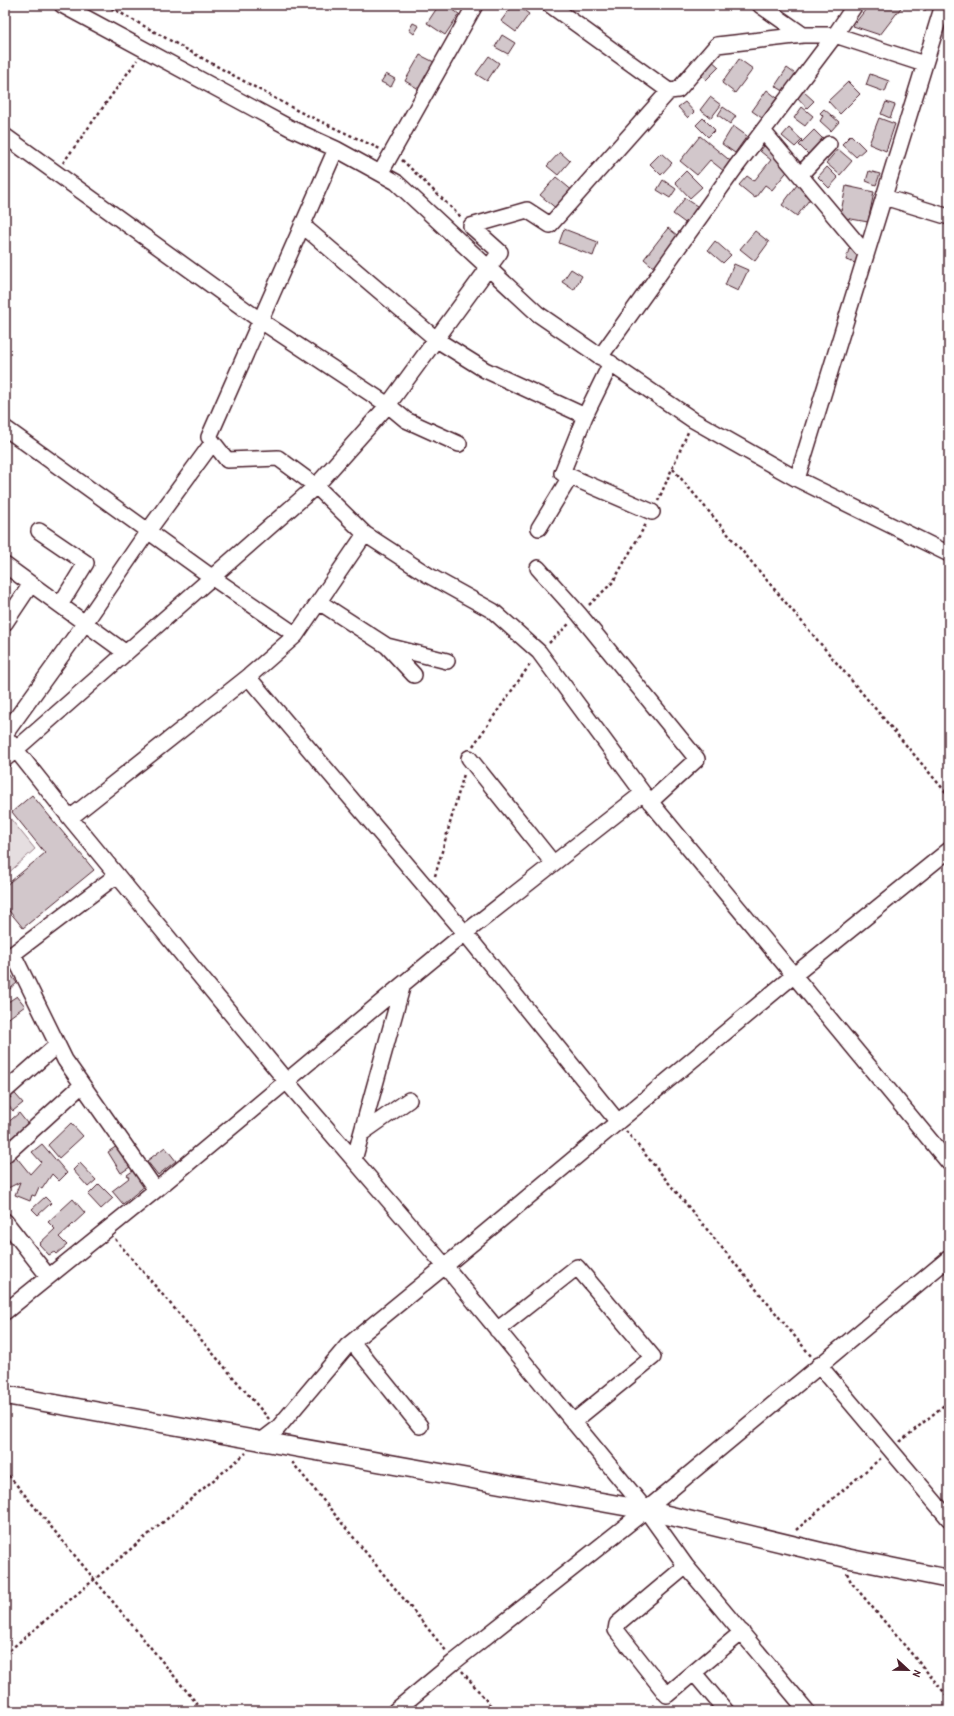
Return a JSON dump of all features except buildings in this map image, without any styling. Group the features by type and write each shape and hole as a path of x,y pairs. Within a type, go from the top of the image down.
{"street":[{"path":"62,5 290,128 381,172 396,182 538,314 693,420 797,479 949,554"},
{"path":"381,172 475,5"},
{"path":"550,5 669,91"},
{"path":"760,5 803,35"},
{"path":"652,512 562,473 585,416 605,360 763,131 835,35 855,5"},
{"path":"797,479 943,5"},
{"path":"471,226 527,210 550,225 669,91 678,90 717,44 803,35 835,35 924,64"},
{"path":"763,131 861,248 868,250"},
{"path":"5,136 261,321 388,405 406,420 459,444"},
{"path":"800,175 829,144"},
{"path":"336,149 209,437 227,460 278,458 316,486 365,534 428,575 493,611 539,652 646,797 949,1163"},
{"path":"884,197 949,217"},
{"path":"302,225 437,340 485,370 585,416"},
{"path":"5,759 316,486 388,405 500,252 471,226"},
{"path":"5,428 212,578 296,635"},
{"path":"213,442 148,531 85,623 5,735 70,818 287,1082 445,1266 574,1422 646,1510 686,1566 807,1711"},
{"path":"539,528 570,477"},
{"path":"39,531 86,563 60,605"},
{"path":"70,818 248,677 296,635 365,534"},
{"path":"5,565 126,653"},
{"path":"5,1312 156,1190 465,933 553,863 697,759 579,614 538,568"},
{"path":"5,623 31,584"},
{"path":"319,602 387,646 414,675"},
{"path":"387,646 447,661"},
{"path":"248,677 465,933 618,1122"},
{"path":"469,758 553,863"},
{"path":"260,1442 277,1429 352,1342 793,976 949,850"},
{"path":"117,875 9,957 65,1060 156,1190"},
{"path":"354,1160 403,984"},
{"path":"5,1091 57,1045"},
{"path":"5,1154 82,1085"},
{"path":"362,1133 409,1100"},
{"path":"5,1221 48,1276"},
{"path":"395,1711 454,1662 646,1510 949,1258"},
{"path":"497,1330 577,1267 653,1357 574,1422"},
{"path":"352,1342 420,1426"},
{"path":"819,1365 949,1520"},
{"path":"5,1395 260,1442 646,1510 846,1558 949,1579"},
{"path":"686,1566 617,1624 616,1630 667,1694 742,1632"},
{"path":"694,1673 726,1711"}],"path":[{"path":"106,5 298,111 399,158 471,226"},
{"path":"56,173 144,49"},
{"path":"539,652 613,582 652,512 673,469 693,420"},
{"path":"673,469 949,796"},
{"path":"618,1122 819,1365"},
{"path":"107,1230 277,1429"},
{"path":"789,1545 793,1533 949,1401"},
{"path":"5,1654 260,1442"},
{"path":"287,1446 286,1455 495,1711"},
{"path":"5,1471 203,1711"},
{"path":"846,1558 846,1570 852,1582 949,1698"}],"shaded area":[{"path":"5,812 35,849 5,876"}]}
